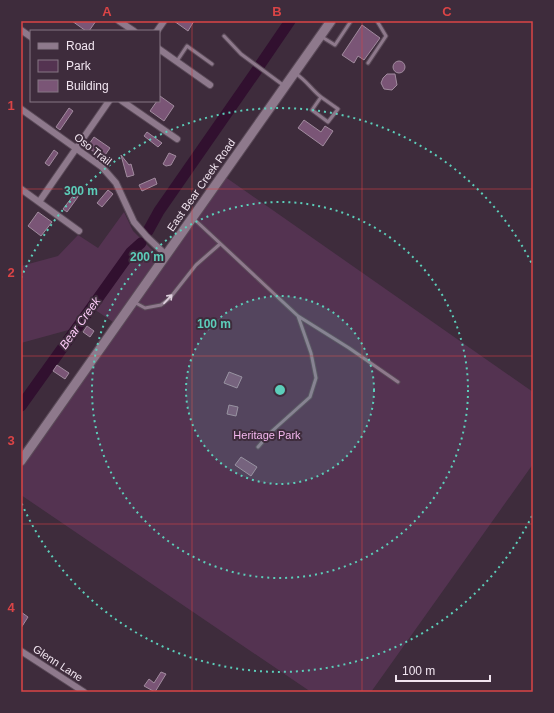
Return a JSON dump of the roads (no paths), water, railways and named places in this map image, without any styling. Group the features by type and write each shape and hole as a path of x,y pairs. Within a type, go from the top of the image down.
{"main road":[{"name":"East Bear Creek Road","path":"21,461 331,21"}],"street":[{"path":"119,21 132,30"},
{"path":"158,30 164,21"},
{"path":"21,30 30,36"},
{"path":"160,50 210,85"},
{"path":"39,202 108,102"},
{"path":"123,102 177,139"},
{"name":"Oso Trail","path":"21,109 102,167 116,183 134,222 146,237 166,255"},
{"path":"21,189 79,231"},
{"name":"Glenn Lane","path":"21,651 84,692"}],"lane":[{"path":"320,36 335,45 351,21"},
{"path":"368,63 386,36 377,21"},
{"path":"224,36 241,54 285,86"},
{"path":"177,62 187,46 212,64"},
{"path":"294,72 308,81 314,92 338,109 328,122 312,110 321,97"},
{"path":"193,218 298,316 349,348 398,382"},
{"path":"134,302 145,308 150,308 166,302 196,265 220,244"},
{"path":"258,447 271,432 310,397 316,378 311,353 298,316"}],"waterway":[{"name":"Bear Creek","path":"260,65 290,21"},
{"name":"Bear Creek","path":"148,231 159,211 257,70"},
{"name":"Bear Creek","path":"21,406 131,252 141,243"}],"park label":[{"name":"Heritage Park","path":"267,435"}]}
